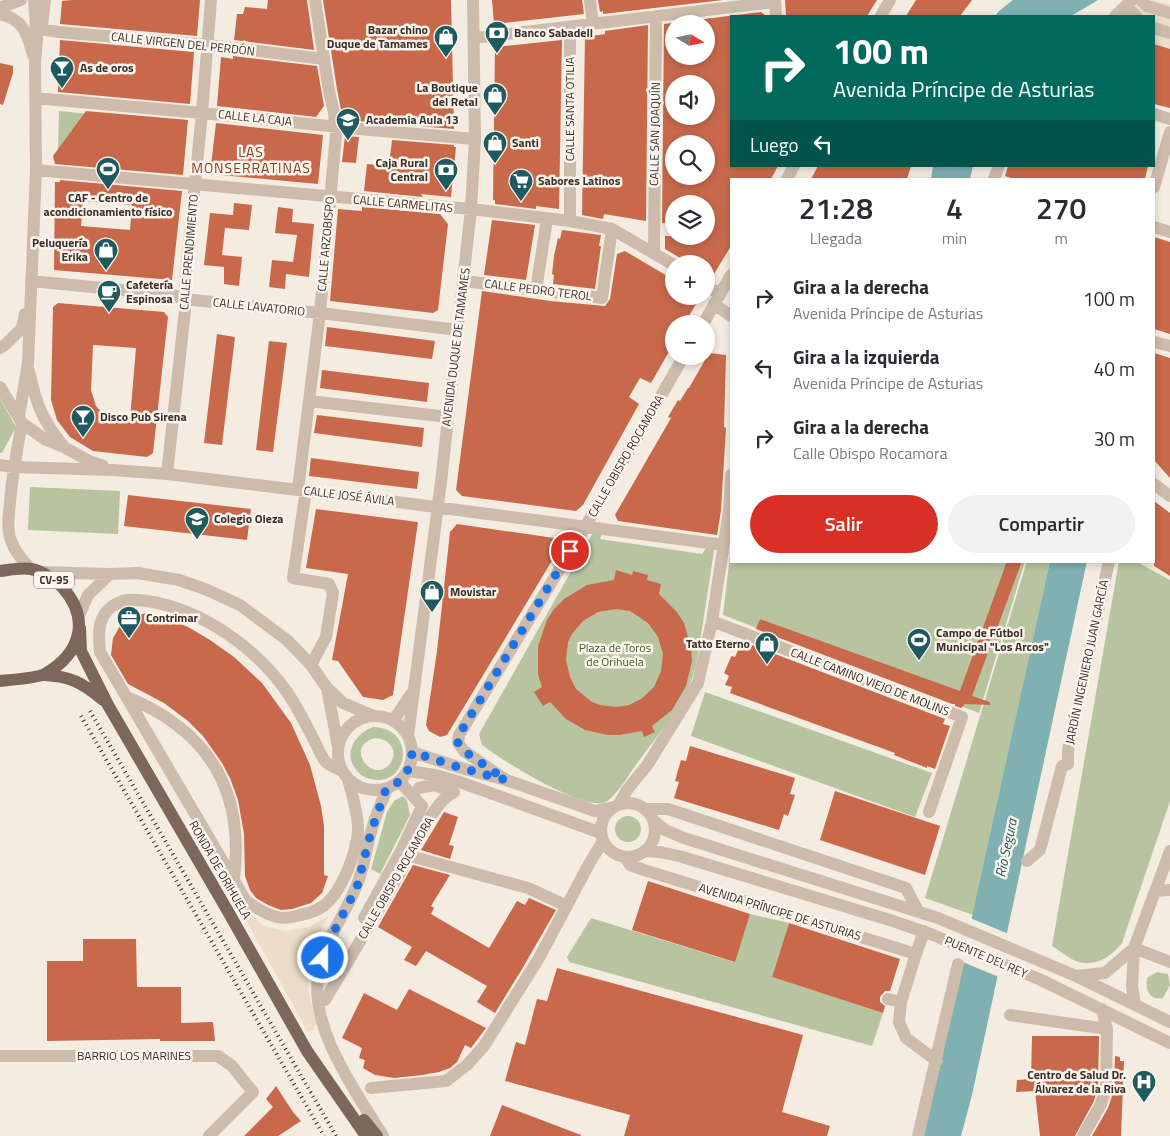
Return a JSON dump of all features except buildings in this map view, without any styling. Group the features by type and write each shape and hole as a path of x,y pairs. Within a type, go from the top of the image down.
{"main road":[{"name":"CV-95","path":"0,571 35,571 59,584 75,605 79,623"},
{"path":"44,675 72,650 77,639 79,623"},
{"name":"RONDA DE ORIHUELA","path":"79,623 81,651 108,704 306,1051 366,1136"},
{"name":"RONDA DE ORIHUELA","path":"0,681 44,675 61,676 77,681 108,704"},
{"name":"RONDA DE ORIHUELA","path":"306,1051 342,1090 377,1136"}],"street":[{"path":"21,0 5,7 24,29 35,62"},
{"path":"40,34 35,0 44,0 40,34 35,62 36,170 28,363 13,467 8,522 9,535 24,562 35,571 157,575 204,589 240,606 287,640 311,665 327,688 343,703 374,716 384,717 393,721 408,736 412,761 400,782 386,789 366,790 356,786 345,775 325,761 294,703 274,676 243,646 223,631 173,606 137,600 121,601 111,606 101,618 98,633 100,652 246,901 263,912 278,918 294,917 311,912 319,909 331,899 340,885 354,851 358,831 345,775 338,759 338,747 327,688"},
{"name":"CALLE PRENDIMIENTO","path":"167,474 185,310 184,299 208,45 210,0"},
{"name":"CALLE ARZOBISPO","path":"311,665 326,637 333,593 329,584 294,578 336,127 315,0"},
{"name":"AVENIDA DUQUE DE TAMAMES","path":"408,736 448,417 471,210 476,139 473,0"},
{"path":"590,0 593,24"},
{"path":"882,15 890,0"},
{"path":"475,38 570,28 775,1 776,15"},
{"path":"1126,15 1138,4"},
{"path":"1138,4 1144,10 1152,13 1152,15"},
{"path":"1117,15 1138,4 1170,13"},
{"name":"CALLE SAN JOAQUÍN","path":"654,252 656,16"},
{"name":"CALLE SANTA OTILIA","path":"570,28 570,221"},
{"path":"1155,28 1170,33"},
{"name":"CALLE VIRGEN DEL PERDÓN","path":"40,34 58,32 208,45 324,59"},
{"name":"CALLE LA CAJA","path":"35,98 476,139"},
{"path":"1155,114 1170,119"},
{"path":"1155,184 1170,132"},
{"name":"CALLE CARMELITAS","path":"36,170 471,210 570,221 612,228"},
{"path":"536,290 547,219"},
{"path":"1155,227 1170,232"},
{"path":"612,228 665,259"},
{"name":"CALLE PEDRO TEROL","path":"464,281 602,298 612,228"},
{"path":"708,315 730,276"},
{"name":"CALLE LAVATORIO","path":"31,281 173,295 184,299 458,330"},
{"path":"0,348 22,328 30,294"},
{"path":"715,297 730,315"},
{"path":"1155,342 1170,346"},
{"name":"CALLE JOSÉ ÁVILA","path":"28,363 38,408 48,426 64,447"},
{"name":"CALLE OBISPO ROCAMORA","path":"506,780 464,751 458,743 459,735 585,527 679,365"},
{"name":"CALLE JOSÉ ÁVILA","path":"0,387 21,419 46,440 112,470"},
{"path":"309,401 448,417"},
{"name":"CALLE JOSÉ ÁVILA","path":"0,465 167,474 724,545"},
{"path":"1155,485 1170,496"},
{"path":"730,492 712,621 698,683 648,764 636,790 642,806 654,822 684,838 918,911"},
{"name":"JARDÍN INGENIERO JUAN GARCÍA","path":"1028,861 1040,850 1062,766 1068,764 1068,750 1109,563"},
{"path":"79,623 88,594 110,574"},
{"name":"CALLE CAMINO VIEJO DE MOLINS","path":"712,621 962,716 929,812"},
{"name":"AVENIDA DUQUE DE TAMAMES","path":"393,721 413,692"},
{"path":"127,697 151,706 186,731 208,757 221,779 231,803 236,828 237,854 234,880"},
{"path":"338,747 341,738 351,725 358,720 374,716"},
{"path":"412,752 506,780 595,811 625,802 668,809 906,888 918,911"},
{"path":"371,1088 446,1081 467,1065 484,1046 540,958 602,837 603,819 648,764"},
{"path":"408,771 435,774 602,837 608,848 622,856"},
{"name":"CALLE OBISPO ROCAMORA","path":"357,931 401,851 422,806 400,782"},
{"name":"CALLE OBISPO ROCAMORA","path":"325,1000 410,856 429,820 446,795 454,792 434,785 419,788"},
{"path":"383,1136 336,1058 322,1021 317,990 319,970 326,947 357,887 371,832 386,789"},
{"path":"589,864 622,856 632,857 644,851 654,838 654,822"},
{"name":"AVENIDA PRÍNCIPE DE ASTURIAS","path":"644,851 679,856 929,933"},
{"path":"1134,1004 1132,986 1134,948 1170,851"},
{"path":"410,856 528,888 567,906"},
{"name":"AVENIDA PRÍNCIPE DE ASTURIAS","path":"622,856 630,865 644,870 916,954"},
{"path":"1155,891 1170,890"},
{"name":"PUENTE DEL REY","path":"918,911 1076,976"},
{"path":"929,933 916,954 901,1002 899,1022 906,1038 936,1061"},
{"name":"PUENTE DEL REY","path":"929,933 1040,979 1102,1009"},
{"path":"1134,948 1170,962"},
{"path":"1076,976 1105,973 1134,948"},
{"path":"918,1136 958,964"},
{"path":"1076,976 1170,1022"},
{"path":"888,999 901,1002"},
{"path":"1083,1136 1105,1096 1107,1029 1102,1009"},
{"path":"1102,1009 1170,1042"},
{"path":"1010,1014 1107,1029"},
{"name":"BARRIO LOS MARINES","path":"0,1056 218,1056 232,1066 253,1092 209,1136"}],"green space":[{"path":"59,111 100,115 54,160 53,156 58,150"},
{"path":"0,399 16,427 2,453 0,453"},
{"path":"30,487 120,491 118,534 28,530"},
{"name":"Plaza de Toros de Orihuela","path":"594,531 603,532 600,539 702,554 707,547 713,548 714,551 698,657 690,684 671,716 620,787 611,798 603,803 591,803 576,798 541,782 506,762 482,745 479,734"},
{"name":"Campo de Fútbol Municipal \"Los Arcos\"","path":"730,556 730,563 1024,563 979,713 723,615"},
{"path":"1026,563 1050,563 973,915 925,898"},
{"path":"1119,563 1139,563 1170,580 1170,801 1122,943 1107,957 1089,963 1076,961 1052,946"},
{"path":"705,692 932,773 915,817 691,736"},
{"path":"373,727 387,730 397,737 402,746 403,757 400,767 393,775 384,779 369,779 364,777 353,765 351,759 352,746 366,730","holes":["379,738 391,745 394,753 391,762 384,769 377,770 370,768 365,763 361,756 361,749 366,743"]},
{"path":"403,796 407,801 410,815 380,874 371,869 387,812 394,801"},
{"path":"628,816 637,820 641,829 637,838 628,842 619,838 615,829 619,820"},
{"path":"750,914 789,923 772,977 883,1013 872,1046 569,962 567,957 591,918 734,962"},
{"path":"1157,972 1168,974 1170,985 1163,998 1155,998 1149,994 1147,987 1147,978"}],"shaded area":[{"path":"1132,0 1153,0 1170,4 1170,49 1155,44 1155,15 1116,15"},
{"path":"243,906 264,926 286,931 309,927 328,916 310,958 308,981 310,1001 317,1022 313,1030 308,1032 240,909"}],"water":[{"path":"1013,0 1098,0 1073,15 996,15"},
{"path":"933,167 973,167 970,178 931,178"},
{"name":"Río Segura","path":"1050,563 1087,563 972,1095 961,1136 924,1136"}],"pier":[{"path":"970,918 1009,934 999,977 960,961"}],"railway":[{"path":"90,711 336,1136"},
{"path":"81,716 324,1136"}],"place":[{"name":"Banco Sabadell","path":"497,54"},
{"name":"Bazar chino Duque de Tamames","path":"446,58"},
{"name":"As de oros","path":"62,89"},
{"name":"La Boutique del Retal","path":"495,116"},
{"name":"Academia Aula 13","path":"348,141"},
{"name":"Santi","path":"495,164"},
{"name":"CAF - Centro de acondicionamiento físico","path":"108,190"},
{"name":"Caja Rural Central","path":"446,191"},
{"name":"Sabores Latinos","path":"521,202"},
{"name":"Peluquería Erika","path":"106,271"},
{"name":"Cafetería Espinosa","path":"109,313"},
{"name":"Disco Pub Sirena","path":"83,438"},
{"name":"Colegio Oleza","path":"197,540"},
{"name":"Movistar","path":"432,613"},
{"name":"Contrimar","path":"129,639"},
{"name":"Campo de Fútbol Municipal \"Los Arcos\"","path":"919,661"},
{"name":"Tatto Eterno","path":"767,665"},
{"name":"Centro de Salud Dr. Álvarez de la Riva","path":"1144,1103"}],"district":[{"name":"LAS MONSERRATINAS","path":"251,160"}],"route":[{"path":"323,958 326,947 357,887 366,858 371,832 386,789 400,782 408,771 412,761 412,752 506,780 464,751 458,743 459,735 570,551"}]}
